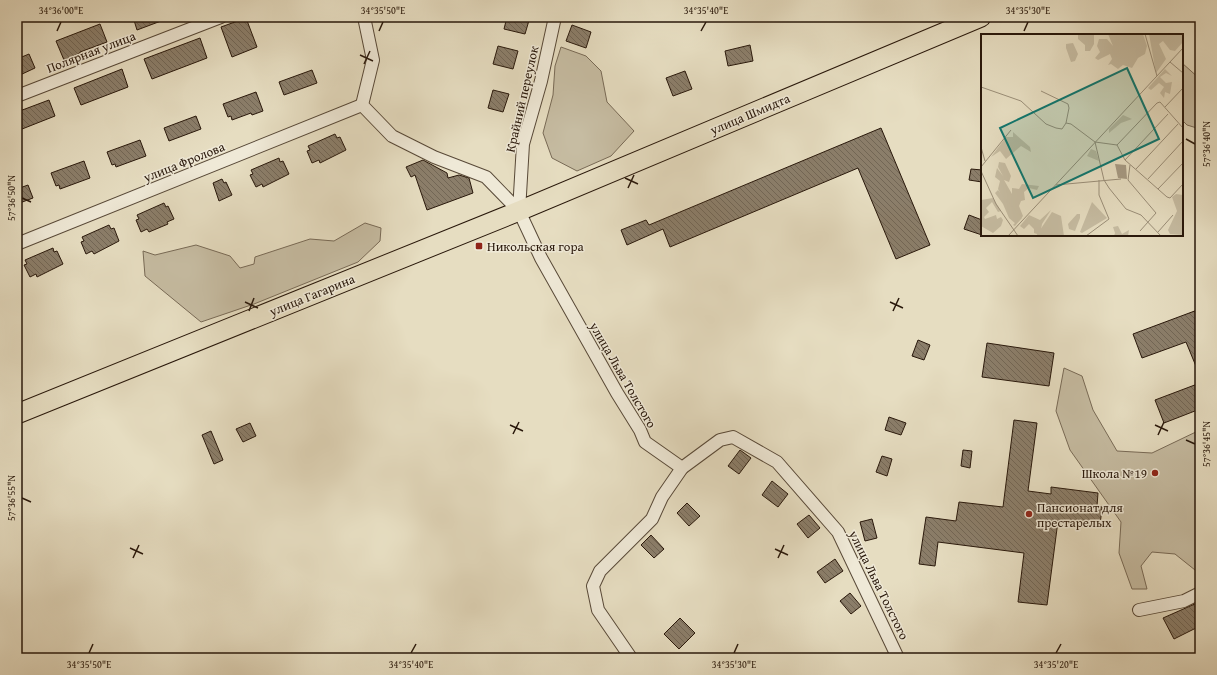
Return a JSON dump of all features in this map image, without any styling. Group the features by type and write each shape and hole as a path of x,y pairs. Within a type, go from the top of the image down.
{"main road":[{"name":"улица Шмидта","path":"519,212 982,17"},
{"name":"улица Гагарина","path":"17,414 519,212"}],"street":[{"name":"Полярная улица","path":"17,96 221,17"},
{"path":"364,17 373,60 362,105 392,136 434,157 486,177 519,212"},
{"name":"Крайний переулок","path":"519,212 523,144 541,81 555,17"},
{"name":"улица Фролова","path":"17,244 362,105"},
{"name":"улица Льва Толстого","path":"519,212 541,258 617,393 640,430 645,442 682,468 720,440 733,437 777,462 838,532 898,658"},
{"path":"631,658 598,610 593,586 600,571 652,519 662,497 682,468"},
{"path":"1139,610 1184,601 1200,593"}],"shaded area":[{"path":"561,47 586,56 601,71 607,102 634,131 611,156 577,171 552,158 543,133 553,95 555,66"},
{"path":"1183,64 1200,79 1200,129 1187,125 1183,121"},
{"path":"365,223 381,228 380,241 358,262 254,304 201,322 145,276 143,251 155,255 196,245 230,256 240,268 254,264 255,257 310,239 334,241"},
{"path":"1064,368 1082,376 1093,410 1117,451 1152,453 1200,430 1200,574 1175,554 1152,552 1141,566 1147,589 1132,589 1119,553 1121,522 1070,450 1056,411"}],"building":[{"path":"133,17 169,17 169,18 137,30"},
{"path":"507,17 530,17 525,34 504,29"},
{"path":"246,18 257,47 232,57 221,27"},
{"path":"100,24 107,42 80,52 64,60 56,41"},
{"path":"572,25 591,32 586,48 566,41"},
{"path":"200,38 207,58 152,79 144,59"},
{"path":"750,45 753,61 728,66 725,51"},
{"path":"498,46 518,51 513,69 493,64"},
{"path":"29,54 35,68 20,75 17,68 17,59"},
{"path":"122,69 128,87 81,105 74,88"},
{"path":"312,70 317,83 284,95 279,82"},
{"path":"685,71 692,89 673,96 666,78"},
{"path":"493,90 509,94 503,112 488,108"},
{"path":"256,92 263,111 252,115 251,113 232,120 231,116 228,117 223,104"},
{"path":"49,100 55,116 17,131 17,112"},
{"path":"196,116 201,129 169,141 164,128"},
{"path":"881,128 930,245 896,259 858,168 670,247 663,229 627,245 621,230 646,220 649,225"},
{"path":"335,134 337,138 340,137 346,150 320,163 319,160 312,163 307,151 310,150 308,146"},
{"path":"140,140 146,156 116,167 115,164 112,165 107,152"},
{"path":"279,158 280,162 283,161 289,174 263,187 262,184 256,187 250,175 253,174 251,170"},
{"path":"423,160 447,173 448,178 459,175 469,178 473,193 427,210 415,175 411,177 406,167"},
{"path":"84,161 90,178 60,189 59,185 56,186 51,173"},
{"path":"971,169 981,170 981,182 969,180"},
{"path":"222,179 224,183 226,182 232,195 219,201 213,183"},
{"path":"28,185 33,198 17,204 17,189"},
{"path":"164,203 166,207 168,206 174,219 167,222 168,224 149,232 147,229 141,232 136,220 139,219 137,215"},
{"path":"969,215 981,220 981,235 964,229"},
{"path":"109,225 111,229 114,228 119,241 94,254 92,251 86,254 81,242 84,241 82,237"},
{"path":"53,248 54,252 57,251 63,264 37,277 36,274 30,277 24,265 27,264 25,260"},
{"path":"1200,309 1200,376 1186,342 1142,358 1133,334"},
{"path":"918,340 930,345 924,360 912,356"},
{"path":"987,343 1054,353 1049,386 982,377"},
{"path":"1200,383 1200,409 1164,423 1155,400"},
{"path":"889,417 906,423 901,435 885,430"},
{"name":"Пансионат для престарелых","path":"1014,420 1037,423 1028,491 1051,494 1051,487 1098,493 1097,506 1102,507 1100,526 1058,521 1047,605 1018,602 1024,553 938,542 935,566 919,564 926,517 956,521 959,502 1003,507"},
{"path":"250,423 256,436 243,442 236,429"},
{"path":"211,431 223,460 214,464 202,435"},
{"path":"740,450 751,458 739,474 728,466"},
{"path":"963,450 972,451 970,468 961,466"},
{"path":"882,456 892,459 887,476 876,472"},
{"path":"772,481 788,494 778,507 762,495"},
{"path":"687,503 700,516 689,526 677,513"},
{"path":"809,515 820,528 808,538 797,524"},
{"path":"872,519 877,538 865,541 860,522"},
{"path":"651,535 664,549 654,558 641,545"},
{"path":"835,559 843,571 825,583 817,572"},
{"path":"850,593 861,606 851,614 840,601"},
{"path":"1197,603 1200,608 1200,626 1174,639 1163,618"},
{"path":"680,618 695,633 679,649 664,634"}],"place":[{"name":"Никольская гора","path":"479,246"},
{"name":"Школа №19","path":"1155,473"},
{"name":"Пансионат для престарелых","path":"1029,514"}]}
